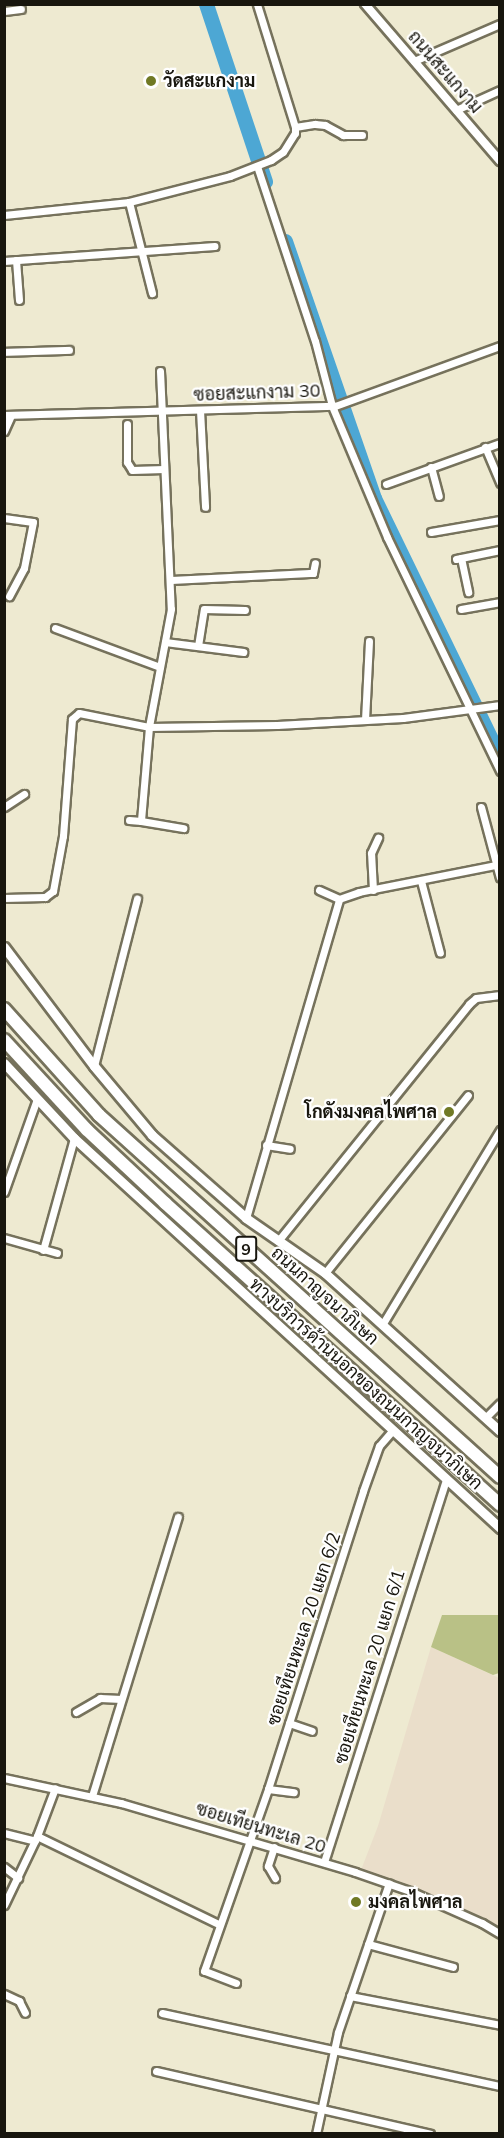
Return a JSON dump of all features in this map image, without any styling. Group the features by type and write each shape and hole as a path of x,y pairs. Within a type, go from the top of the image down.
{"highway":[{"name":"ถนนกาญจนาภิเษก","path":"4,1009 99,1115 500,1477"},
{"name":"9","path":"4,1040 87,1130 156,1195 500,1504"}],"main road":[{"path":"4,947 94,1066 152,1135 246,1218 325,1273 500,1431"},
{"name":"ทางบริการด้านนอกของถนนกาญจนาภิเษก","path":"4,1063 74,1138 500,1528"}],"street":[{"path":"4,216 129,202 258,166 287,148 295,127 257,4"},
{"name":"ถนนสะแกงาม","path":"366,5 500,161"},
{"path":"4,11 21,9"},
{"path":"414,61 500,24"},
{"path":"456,110 500,90"},
{"path":"295,127 325,125 343,135 362,135"},
{"path":"258,166 315,341 333,406 387,537 500,771"},
{"path":"129,202 152,293"},
{"path":"4,261 214,246"},
{"path":"16,260 19,300"},
{"name":"ซอยสะแกงาม 30","path":"8,415 333,406 500,346"},
{"path":"4,352 69,350"},
{"path":"141,821 149,727 171,609 160,371"},
{"path":"200,410 205,507"},
{"path":"4,431 8,415"},
{"path":"127,424 127,462 132,470 164,469"},
{"path":"386,484 500,443"},
{"path":"485,447 500,483"},
{"path":"431,467 439,496"},
{"path":"4,518 33,522 24,568 9,596"},
{"path":"431,532 500,520"},
{"path":"468,592 458,558 500,550"},
{"path":"171,580 313,573 315,563"},
{"path":"461,609 500,602"},
{"path":"198,646 204,609 245,610"},
{"path":"55,628 160,667"},
{"path":"365,720 369,640"},
{"path":"165,642 243,652"},
{"path":"4,898 45,897 52,891 63,836 74,716 79,714 149,727 414,717 496,705"},
{"path":"4,807 24,794"},
{"path":"480,807 500,878"},
{"path":"129,820 183,828"},
{"path":"373,890 371,853 378,838"},
{"path":"319,890 339,899 359,892 498,865"},
{"path":"421,881 440,953"},
{"path":"94,1066 137,898"},
{"path":"246,1218 339,899"},
{"path":"278,1241 469,1004 476,998 500,994"},
{"path":"325,1273 468,1095"},
{"path":"4,1192 37,1099"},
{"path":"382,1325 500,1130"},
{"path":"43,1250 74,1138"},
{"path":"266,1144 290,1149"},
{"path":"4,1238 57,1253"},
{"path":"485,1418 500,1403"},
{"name":"ซอยเทียนทะเล 20 แยก 6/2","path":"236,1983 204,1971 290,1723 363,1491 379,1446 392,1431"},
{"name":"ซอยเทียนทะเล 20 แยก 6/1","path":"324,1862 446,1480"},
{"path":"92,1796 178,1517"},
{"path":"76,1712 100,1698 121,1700"},
{"path":"290,1723 312,1731"},
{"name":"ซอยเทียนทะเล 20","path":"4,1778 92,1796 324,1862 389,1883 482,1923 500,1934"},
{"path":"4,1905 36,1838 55,1788"},
{"path":"268,1789 294,1792"},
{"path":"4,1833 36,1838 220,1925"},
{"path":"274,1847 268,1866 275,1878"},
{"path":"4,1867 18,1878"},
{"path":"316,2133 334,2048 389,1883"},
{"path":"368,1944 453,1967"},
{"path":"4,1994 19,2001 25,2013"},
{"path":"350,1996 500,2025"},
{"path":"162,2013 334,2048 500,2086"},
{"path":"156,2071 430,2133"}],"shaded area":[{"path":"431,1647 499,1678 499,1929 441,1902 361,1870 378,1826"}],"green space":[{"path":"442,1615 499,1615 499,1673 493,1675 431,1647"}],"waterway":[{"path":"206,4 265,181"},
{"path":"285,241 374,498 500,758"}],"place":[{"name":"วัดสะแกงาม","path":"151,81"},
{"name":"โกดังมงคลไพศาล","path":"449,1112"},
{"name":"มงคลไพศาล","path":"356,1902"}]}
